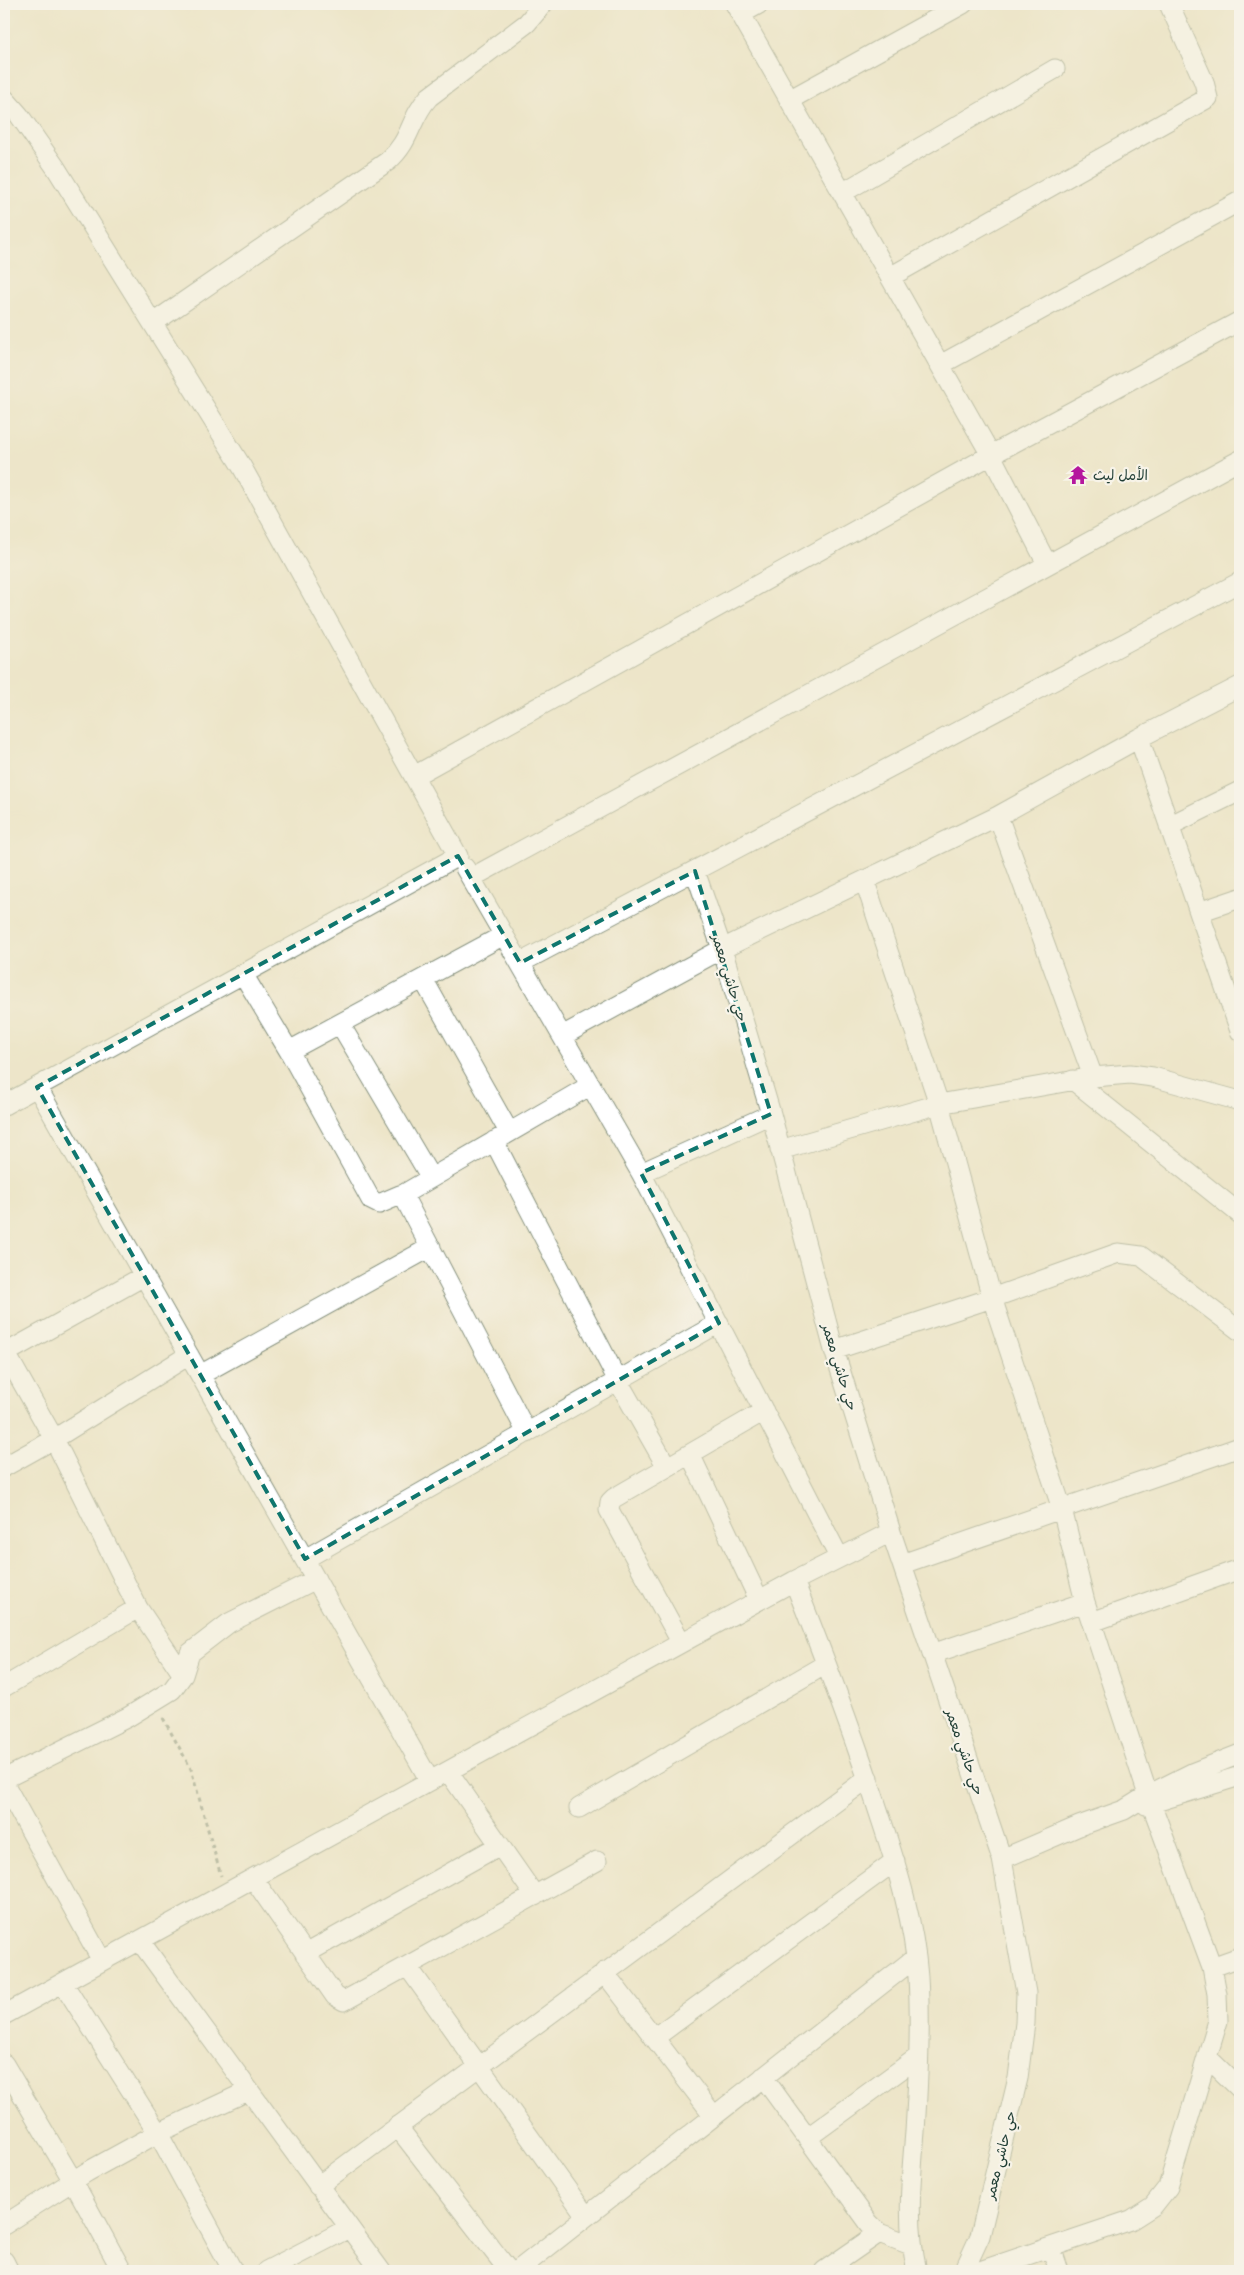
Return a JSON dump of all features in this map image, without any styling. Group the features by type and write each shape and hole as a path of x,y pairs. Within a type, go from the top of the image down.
{"street":[{"path":"153,324 388,162 402,149 418,109 429,97 527,23 543,4"},
{"path":"759,4 738,9 991,455 1047,564"},
{"path":"789,100 963,4"},
{"path":"890,277 1208,98 1204,82 1169,4"},
{"path":"842,193 1055,69"},
{"path":"4,98 19,115 56,168 242,467 458,856 641,1174 839,1557"},
{"path":"940,365 1240,201"},
{"path":"414,776 991,455 1240,321"},
{"path":"471,878 1240,460"},
{"path":"520,963 1240,582"},
{"path":"562,1036 722,950 998,816 1139,738 1240,686"},
{"path":"1139,738 1240,1032"},
{"path":"1169,826 1240,791"},
{"path":"998,816 1093,1077"},
{"path":"4,1105 458,856"},
{"name":"حي حاشي معمر","path":"695,871 722,950 771,1114 834,1350 891,1532 1002,1858 1026,1993 1025,2023 1018,2078 980,2236 964,2271"},
{"path":"865,882 939,1104 992,1298 1062,1509 1085,1602 1145,1801 1212,1967 1217,1994 1218,2021 1168,2187 1153,2206 1131,2220 980,2271"},
{"path":"1199,912 1240,898"},
{"path":"290,1051 504,935"},
{"path":"243,974 290,1051 371,1200 379,1204 402,1195 590,1085"},
{"path":"423,979 618,1381 667,1468"},
{"path":"340,1024 431,1178"},
{"path":"780,1150 939,1104 1093,1077 1130,1074 1153,1077 1240,1101"},
{"path":"1073,1080 1240,1214"},
{"path":"37,1087 430,1781"},
{"path":"641,1174 771,1114"},
{"path":"402,1195 527,1432"},
{"path":"200,1375 431,1247"},
{"path":"834,1350 992,1298 1107,1256 1130,1253 1141,1256 1240,1331"},
{"path":"144,1276 4,1352 54,1440 138,1608 183,1675"},
{"path":"305,1559 719,1323"},
{"path":"4,1468 54,1440 189,1355"},
{"path":"681,1642 609,1510 610,1502 764,1411"},
{"path":"902,1564 1240,1447"},
{"path":"690,1454 759,1600"},
{"path":"4,2015 681,1642 839,1557 891,1532"},
{"path":"1092,1622 1240,1569"},
{"path":"4,1779 128,1717 172,1690 183,1675 190,1653 229,1623 316,1579"},
{"path":"794,1581 868,1778 895,1861 909,1918 918,1977 918,2057 910,2198 911,2245 917,2271"},
{"path":"932,1654 1085,1602"},
{"path":"4,1687 138,1608"},
{"path":"579,1808 826,1664"},
{"path":"1145,1801 1194,1772 1240,1754"},
{"path":"448,1771 535,1896"},
{"path":"1002,1858 1145,1801 1240,1776"},
{"path":"318,2186 868,1778"},
{"path":"4,1783 102,1961"},
{"path":"305,1954 500,1845"},
{"path":"253,1878 335,1996 344,2001 596,1861"},
{"path":"654,2038 895,1861"},
{"path":"140,1941 381,2271"},
{"path":"1212,1967 1240,1957"},
{"path":"517,2271 915,1958"},
{"path":"408,1967 586,2216"},
{"path":"604,1972 714,2116"},
{"path":"63,1982 158,2133 234,2271"},
{"path":"807,2138 918,2057"},
{"path":"1207,2057 1240,2089"},
{"path":"4,2064 74,2181 122,2271"},
{"path":"763,2077 869,2223 879,2233 911,2245"},
{"path":"4,2225 74,2181 158,2133 248,2091"},
{"path":"397,2126 509,2271"},
{"path":"266,2271 349,2228"},
{"path":"824,2271 879,2233"},
{"path":"1051,2247 1059,2271"},
{"path":"4,2261 10,2271"}],"path":[{"path":"153,1701 191,1769 226,1893"}],"highlighted area":[{"path":"458,856 520,963 695,871 771,1114 641,1173 719,1323 305,1559 37,1087"}],"place":[{"name":"الأمل ليث","path":"1078,475"}]}
